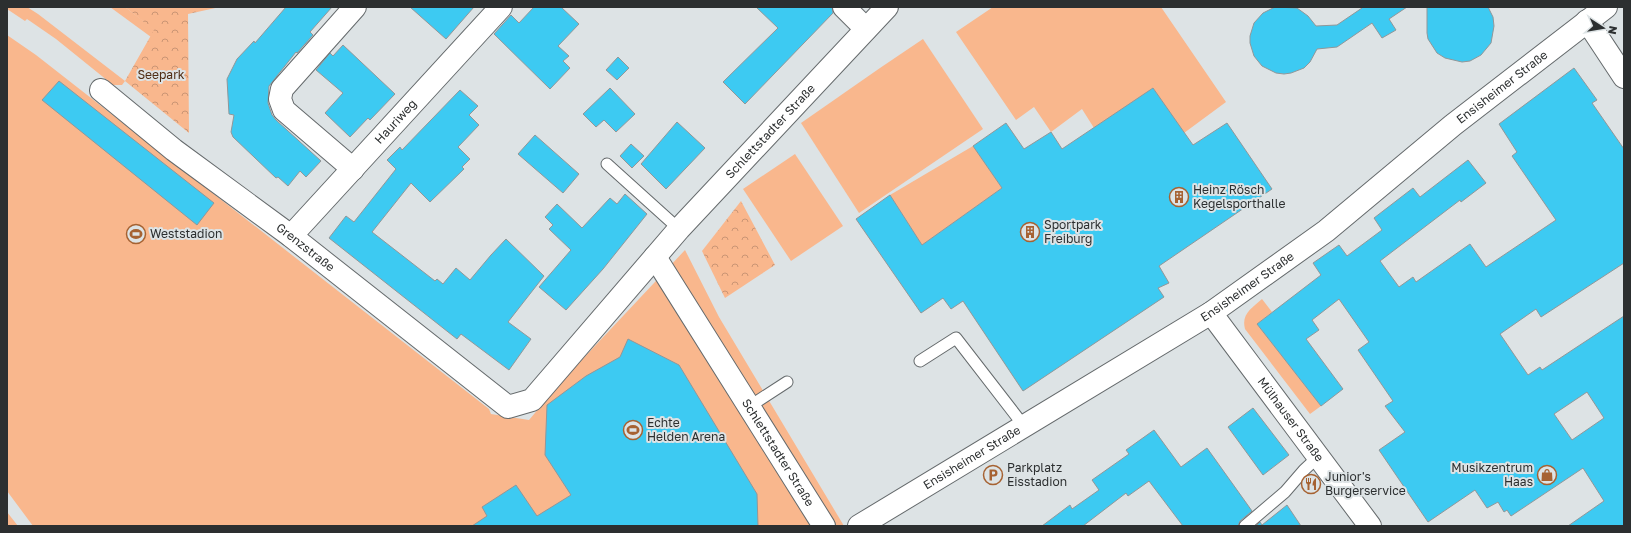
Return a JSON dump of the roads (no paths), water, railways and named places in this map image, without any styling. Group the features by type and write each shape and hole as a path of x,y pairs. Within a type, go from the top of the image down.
{"street":[{"path":"353,169 284,110 280,98 282,89 355,7"},
{"name":"Hauriweg","path":"291,236 501,7"},
{"path":"844,7 866,28"},
{"name":"Schlettstadter Straße","path":"508,407 532,400 678,229 886,7"},
{"name":"Ensisheimer Straße","path":"859,526 1211,313 1326,231 1453,125 1606,7"},
{"path":"1587,21 1624,77"},
{"name":"Grenzstraße","path":"101,90 174,150 291,236 508,407"},
{"name":"Schlettstadter Straße","path":"655,257 824,526"},
{"name":"Mülhauser Straße","path":"1211,313 1370,526"}],"lane":[{"path":"606,164 678,229"},
{"path":"920,362 956,338 1024,426"},
{"path":"750,406 787,382"},
{"path":"1245,526 1285,492 1304,470 1318,457"}],"place":[{"name":"Heinz Rösch Kegelsporthalle","path":"1179,197"},
{"name":"Sportpark Freiburg","path":"1030,232"},
{"name":"Weststadion","path":"136,234"},
{"name":"Echte Helden Arena","path":"633,430"},
{"name":"Parkplatz Eisstadion","path":"993,475"},
{"name":"Musikzentrum Haas","path":"1547,475"},
{"name":"Junior's Burgerservice","path":"1311,484"}],"park label":[{"name":"Seepark","path":"161,75"}]}
